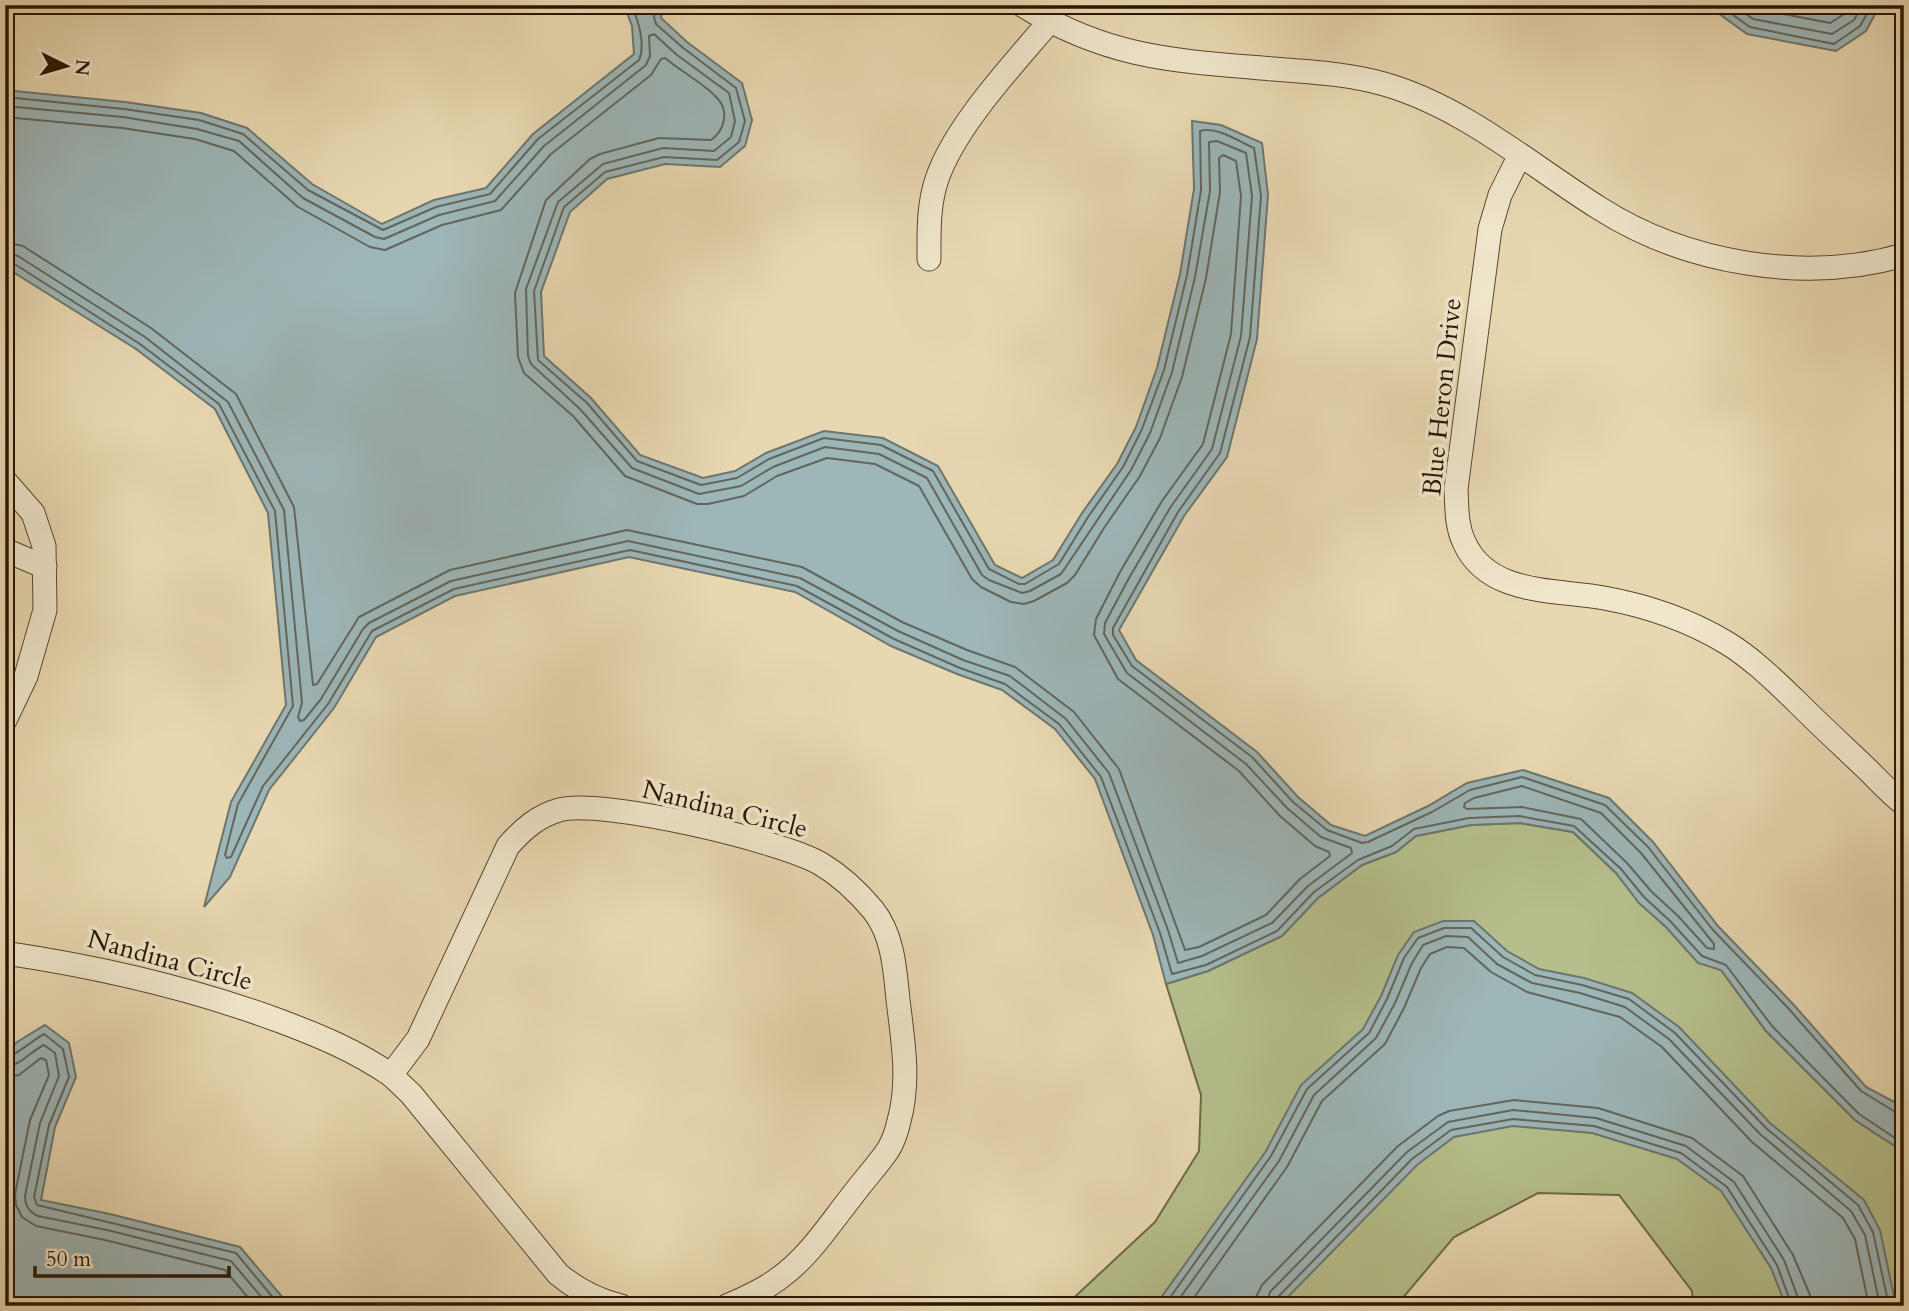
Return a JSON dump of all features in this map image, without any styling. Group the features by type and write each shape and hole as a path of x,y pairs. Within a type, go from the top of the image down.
{"street":[{"path":"1022,5 1049,22 1091,41 1133,54 1177,62 1336,74 1384,84 1459,115 1601,210 1653,236 1709,255 1747,263 1797,267 1846,266 1904,256"},
{"path":"929,259 930,209 936,181 949,150 995,86 1049,22"},
{"name":"Blue Heron Drive","path":"1520,155 1500,195 1490,229 1456,489 1457,519 1464,542 1477,562 1507,582 1541,591 1601,597 1640,605 1691,622 1730,645 1766,672 1904,804"},
{"path":"5,481 33,513 44,546 45,567 45,610 26,676 5,720"},
{"path":"5,550 45,567"},
{"name":"Nandina Circle","path":"391,1075 418,1039 503,855 522,830 540,817 560,809 581,807 610,810 703,827 788,849 821,864 850,885 874,912 894,955 905,1068 899,1124 888,1149 804,1257 780,1279 727,1306"},
{"name":"Nandina Circle","path":"5,953 69,962 155,982 246,1009 327,1039 366,1058 391,1075 411,1094 558,1274 575,1288 601,1301 621,1306"}],"green space":[{"path":"1520,823 1573,832 1616,873 1639,902 1698,962 1721,970 1766,1031 1855,1120 1904,1152 1904,1306 1693,1306 1692,1291 1619,1195 1538,1193 1454,1237 1396,1306 1065,1306 1155,1222 1199,1151 1201,1095 1166,984 1208,971 1282,936 1318,898 1362,865 1396,852 1416,836 1471,825"}],"water":[{"path":"624,5 663,5 661,18 687,42 742,83 752,120 745,146 720,167 665,164 607,179 570,212 541,292 544,356 591,398 640,455 703,478 735,471 766,453 824,431 883,438 938,466 995,565 1022,578 1053,560 1117,464 1136,427 1157,368 1180,274 1194,189 1192,121 1221,125 1262,143 1268,195 1257,339 1227,457 1184,516 1119,630 1136,660 1257,752 1298,797 1331,825 1365,836 1428,806 1467,783 1523,770 1609,798 1653,842 1718,926 1793,1004 1866,1087 1904,1107 1904,1152 1855,1120 1766,1031 1721,970 1698,963 1666,927 1639,903 1616,873 1573,832 1520,823 1471,825 1416,836 1396,852 1362,865 1318,898 1282,936 1208,971 1166,984 1153,935 1095,779 1055,729 1002,690 891,646 795,592 629,557 455,596 376,637 334,708 269,790 230,877 204,907 231,802 286,705 268,513 215,409 136,349 5,267 5,90 201,113 247,128 312,184 382,224 434,200 486,188 533,134 634,54 632,26"},
{"path":"1707,5 1880,5 1866,31 1836,51 1747,34"},
{"path":"1443,921 1474,921 1507,951 1539,969 1584,978 1632,993 1679,1027 1770,1123 1864,1200 1880,1230 1896,1306 1786,1306 1771,1268 1721,1191 1677,1159 1592,1133 1513,1126 1454,1137 1417,1165 1279,1306 1155,1306 1266,1151 1301,1085 1363,1029 1381,996 1398,955 1414,932"},
{"path":"45,1025 69,1043 76,1077 55,1127 41,1200 110,1214 240,1247 290,1306 5,1306 5,1054 17,1042"}]}
